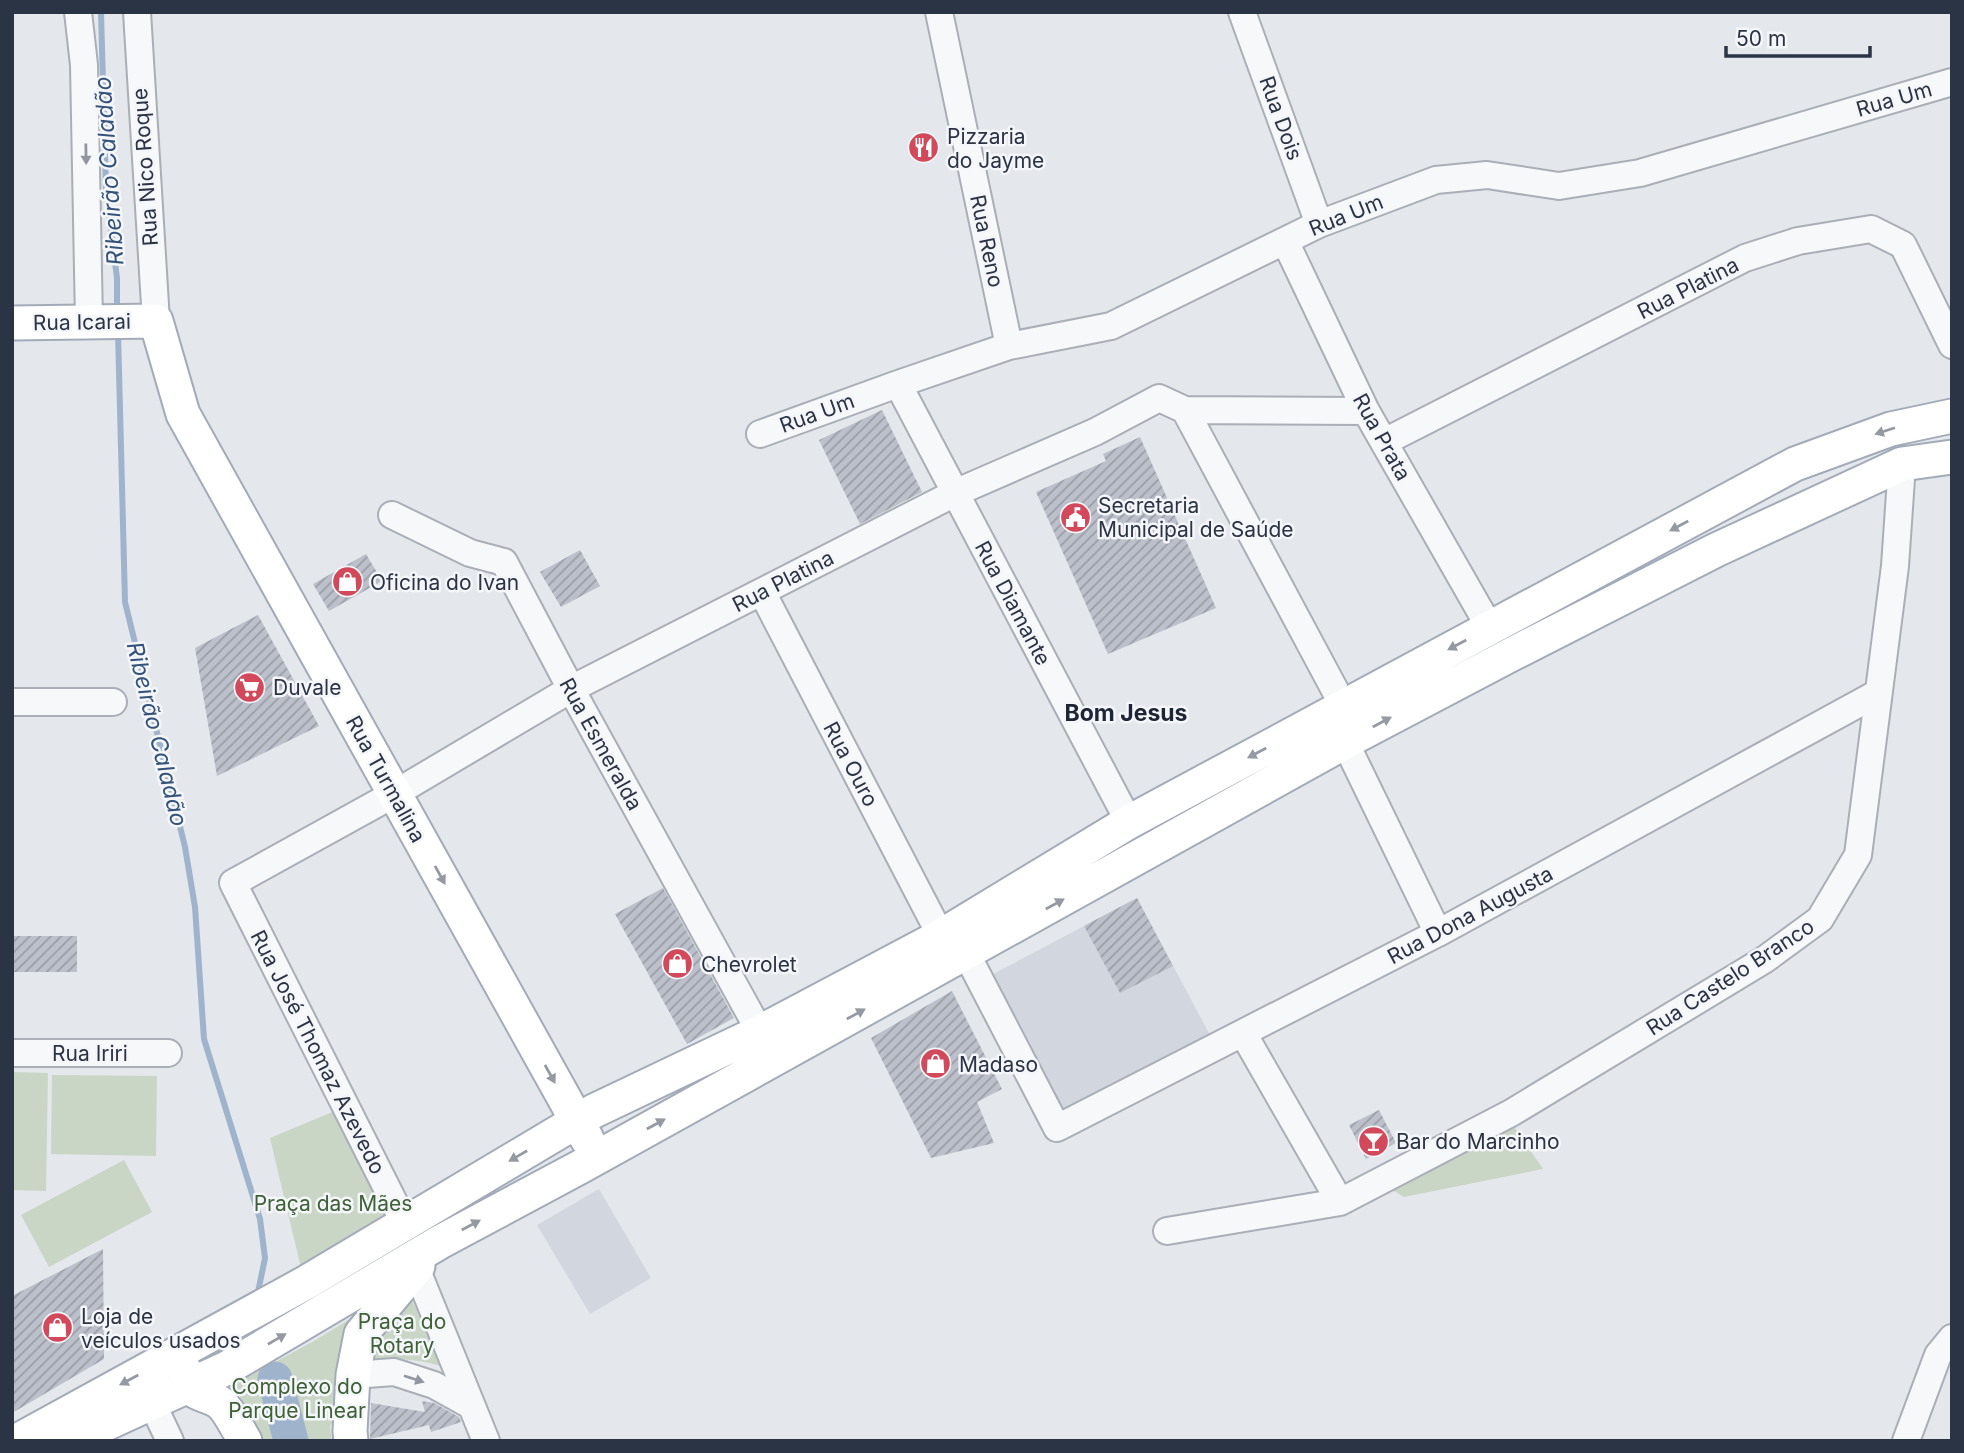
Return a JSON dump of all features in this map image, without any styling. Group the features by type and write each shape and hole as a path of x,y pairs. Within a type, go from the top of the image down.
{"main road":[{"name":"Rua Icarai","path":"12,323 153,321"},
{"name":"Rua Turmalina","path":"153,321 183,414 597,1157"},
{"path":"17,1441 307,1282 594,1111 760,1032 954,945 1129,822 1796,464 1891,429 1952,416"},
{"path":"69,1441 152,1403 194,1390 328,1310 403,1271 440,1242 597,1157 954,945 1704,556 1902,464 1952,457"},
{"path":"351,1441 354,1375 361,1334 403,1271"},
{"path":"202,1341 185,1366 186,1377 194,1390 220,1402 244,1440"}],"street":[{"path":"78,12 84,65 94,321"},
{"name":"Rua Nico Roque","path":"136,12 153,321"},
{"name":"Rua Reno","path":"939,12 1009,346"},
{"name":"Rua Dois","path":"1242,12 1319,224"},
{"name":"Rua Um","path":"760,435 1009,346 1111,326 1319,224 1436,180 1487,175 1559,186 1640,173 1952,82"},
{"name":"Rua Platina","path":"1384,442 1745,258 1798,241 1871,229 1903,245 1952,345"},
{"name":"Rua Prata","path":"1286,241 1366,411 1490,628"},
{"name":"Rua Diamante","path":"898,384 1129,822"},
{"name":"Rua Platina","path":"233,883 394,794 571,689 955,493 1095,432 1159,398 1185,410 1366,411"},
{"path":"1185,410 1344,707"},
{"name":"Rua Castelo Branco","path":"1167,1231 1340,1202 1511,1114 1763,960 1820,919 1858,855 1895,566 1902,464"},
{"name":"Rua Esmeralda","path":"392,515 470,553 504,562 760,1032"},
{"name":"Rua Ouro","path":"762,592 1057,1128"},
{"name":"Rua Dona Augusta","path":"1057,1128 1438,933 1878,693"},
{"path":"12,702 113,702"},
{"path":"1345,742 1438,933"},
{"name":"Rua José Thomaz Azevedo","path":"233,883 404,1222"},
{"path":"1243,1033 1340,1202"},
{"name":"Rua Iriri","path":"12,1053 168,1053"},
{"path":"403,1271 486,1441"},
{"path":"1906,1441 1938,1356 1952,1338"},
{"path":"354,1375 394,1372 434,1385 470,1405"},
{"path":"152,1403 170,1441"}],"shaded area":[{"path":"1137,898 1211,1037 1054,1120 980,981"},
{"path":"599,1189 651,1278 590,1314 537,1225"}],"green space":[{"path":"12,1072 48,1073 46,1191 12,1190"},
{"path":"52,1075 157,1076 156,1156 51,1154"},
{"name":"Praça das Mães","path":"337,1110 383,1199 384,1214 380,1224 302,1272 270,1138"},
{"path":"1511,1122 1543,1169 1404,1197 1384,1185"},
{"path":"124,1160 152,1212 49,1267 21,1215"},
{"name":"Complexo do Parque Linear","path":"387,1296 330,1427 332,1441 253,1441 212,1396 314,1341"},
{"name":"Praça do Rotary","path":"398,1302 413,1302 444,1367 402,1359 360,1363"}],"building":[{"path":"882,410 922,492 860,524 819,440"},
{"path":"1140,437 1216,608 1108,654 1036,492 1106,461 1103,454"},
{"path":"580,550 600,586 561,607 540,572"},
{"name":"Oficina do Ivan","path":"366,554 382,581 329,611 313,584"},
{"name":"Duvale","path":"258,615 319,726 217,776 195,648"},
{"name":"Chevrolet","path":"663,888 734,1018 687,1044 615,914"},
{"path":"1137,898 1173,966 1120,993 1084,926"},
{"path":"12,936 77,936 77,972 12,972"},
{"name":"Madaso","path":"952,991 1002,1089 977,1102 994,1143 931,1158 871,1038"},
{"path":"1379,1110 1396,1143 1366,1159 1349,1125"},
{"name":"Loja de veículos usados","path":"103,1249 104,1359 12,1413 12,1296"},
{"path":"422,1401 434,1403 459,1417 461,1422 431,1432 429,1425 370,1439 371,1403 425,1412"}],"waterway":[{"name":"Ribeirão Caladão","path":"101,12 106,190 117,278 117,311"},
{"name":"Ribeirão Caladão","path":"118,332 125,602 185,847 195,907 204,1039 260,1219 265,1258 257,1297"},
{"name":"Ribeirão Caladão","path":"268,1355 275,1379"},
{"name":"Ribeirão Caladão","path":"275,1379 291,1441"}],"place":[{"name":"Pizzaria do Jayme","path":"924,148"},
{"name":"Secretaria Municipal de Saúde","path":"1075,517"},
{"name":"Oficina do Ivan","path":"347,582"},
{"name":"Duvale","path":"250,687"},
{"name":"Chevrolet","path":"678,964"},
{"name":"Madaso","path":"936,1064"},
{"name":"Bar do Marcinho","path":"1373,1141"},
{"name":"Loja de veículos usados","path":"58,1328"}],"district":[{"name":"Bom Jesus","path":"1126,713"}]}
